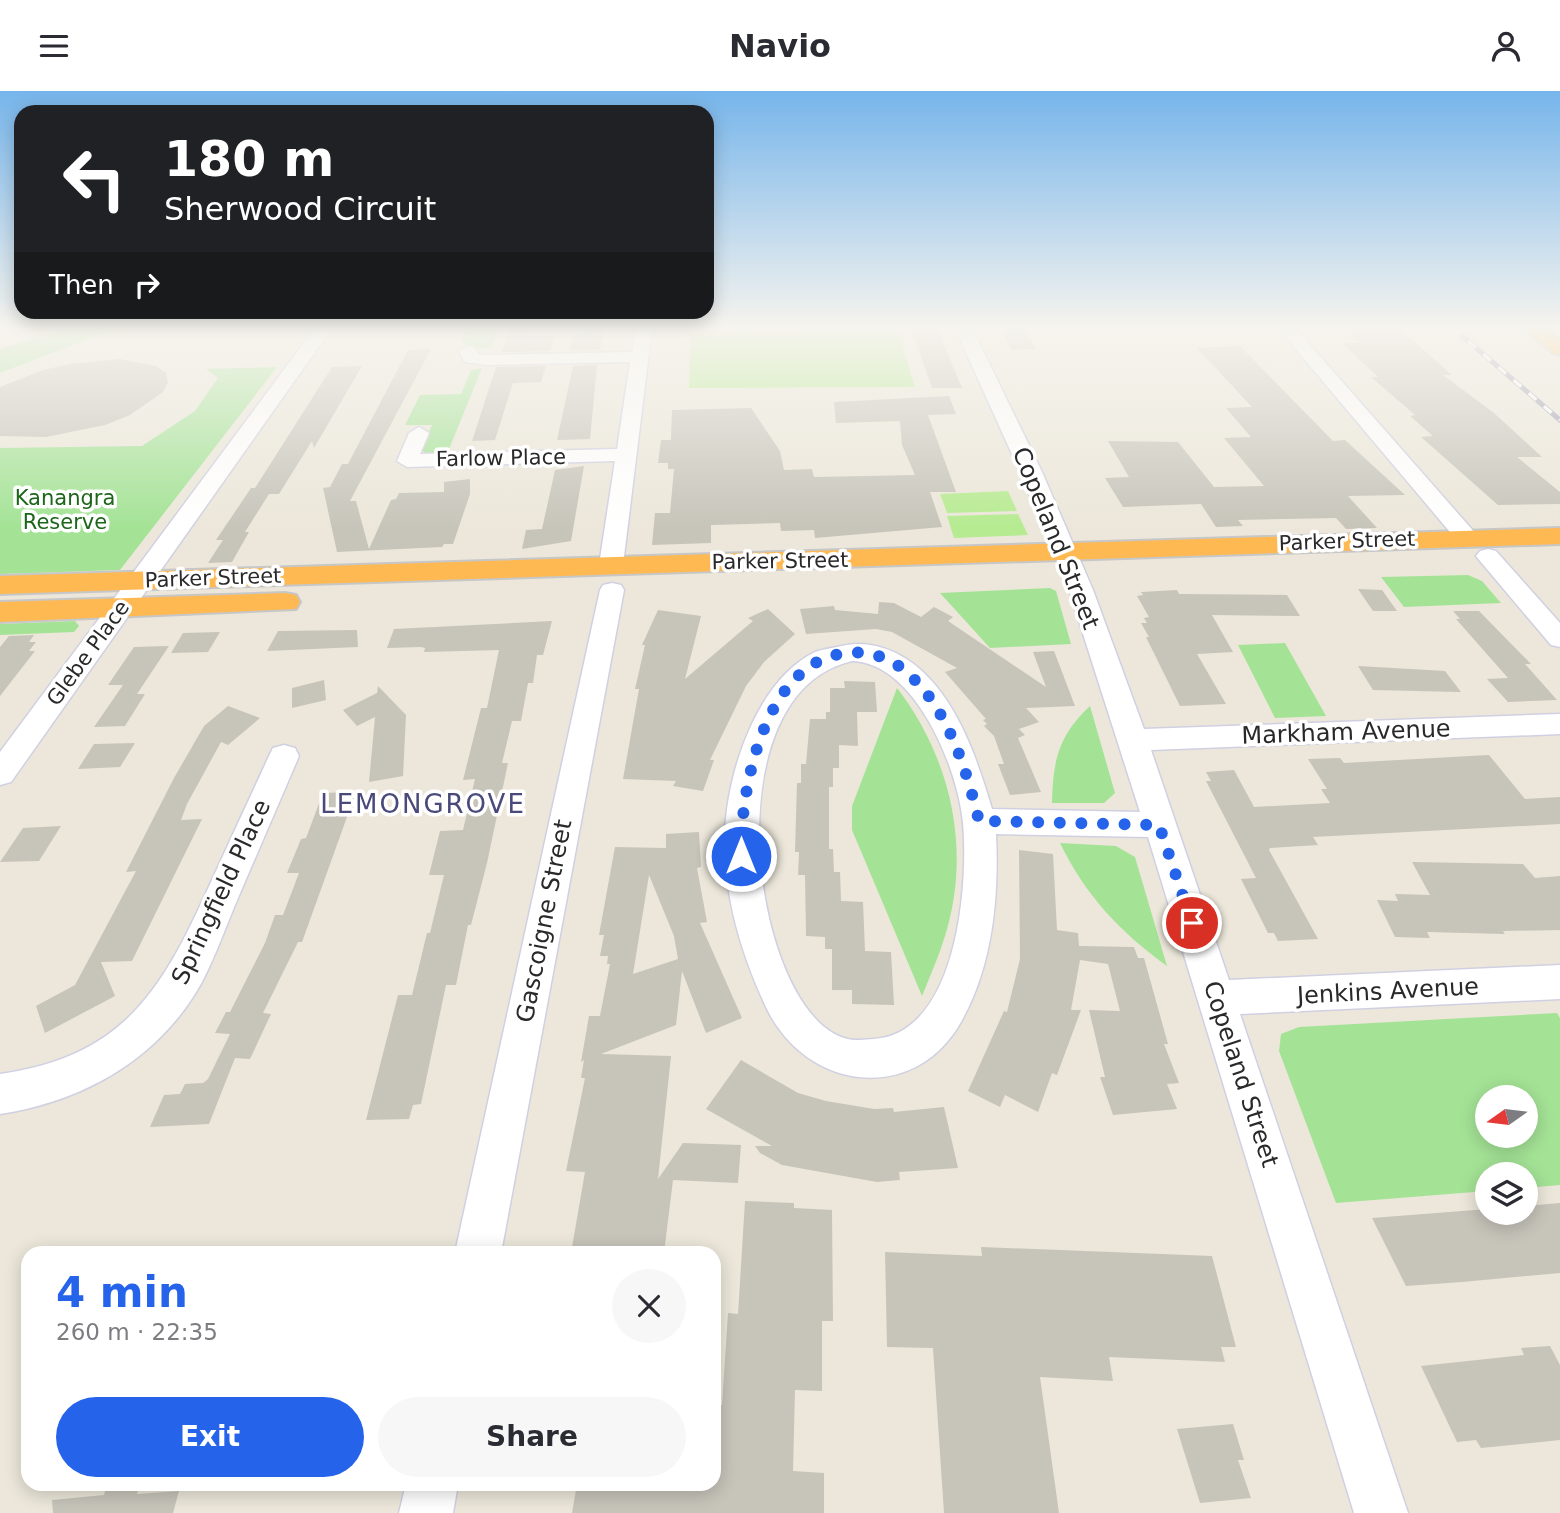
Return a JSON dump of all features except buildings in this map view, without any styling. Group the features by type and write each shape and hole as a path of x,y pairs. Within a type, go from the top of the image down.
{"highway":[{"name":"Parker Street","path":"0,585 141,580 611,577 1478,547 1560,536"},
{"name":"Parker Street","path":"1478,547 1560,554"},
{"name":"Parker Street","path":"0,612 121,608 611,577"}],"street":[{"name":"Glebe Place","path":"0,774 276,394"},
{"name":"Gascoigne Street","path":"479,1246 611,577 635,394"},
{"name":"Copeland Street","path":"994,394 1070,562 1133,740 1381,1513"},
{"path":"1344,394 1560,639"},
{"name":"Farlow Place","path":"419,433 407,461 626,455"},
{"path":"839,653 874,655 897,664 920,688 947,729 965,769 979,821 980,897 975,923 955,993 938,1027 918,1047 876,1060 835,1054 813,1041 793,1020 764,959 749,905 741,856 742,814 756,750 772,715 791,685 812,664 839,653"},
{"name":"Markham Avenue","path":"1133,740 1560,724"},
{"name":"Springfield Place","path":"0,1094 44,1087 88,1068 128,1042 167,1003 189,969 284,756"},
{"path":"979,821 1159,825"},
{"name":"Jenkins Avenue","path":"1216,997 1294,996 1560,982"},
{"path":"426,1513 431,1491"}],"green space":[{"name":"Kanangra Reserve","path":"207,394 256,394 120,570 0,574 0,448 142,446 195,411"},
{"path":"471,394 447,454 424,453 422,449 432,425 405,425 420,395"},
{"path":"1008,491 1017,511 947,513 940,494"},
{"path":"1018,514 1028,535 954,538 947,516"},
{"path":"1468,575 1482,581 1501,603 1404,607 1381,577"},
{"path":"1050,588 1056,591 1071,644 990,648 940,593"},
{"path":"75,621 79,626 74,632 0,635 0,624"},
{"path":"1285,643 1326,716 1275,718 1238,645"},
{"path":"897,688 916,715 931,744 943,775 956,838 953,904 943,943 922,996 852,830 852,806"},
{"path":"1090,706 1115,793 1104,803 1052,803 1059,750 1071,728"},
{"path":"1060,843 1116,846 1135,857 1167,966 1134,940 1106,912 1081,880"},
{"path":"1557,1013 1560,1018 1560,1185 1538,1187 1538,1162 1475,1162 1475,1192 1336,1203 1279,1051 1281,1034 1299,1027"}],"railway":[{"path":"1530,394 1560,420"}],"district":[{"name":"LEMONGROVE","path":"423,804"}],"route":[{"path":"741,856 742,814 751,768 756,750 780,700 803,671 819,660 839,653 866,653 897,664 912,677 929,699 947,729 965,769 979,821 1159,825 1192,923"}]}
